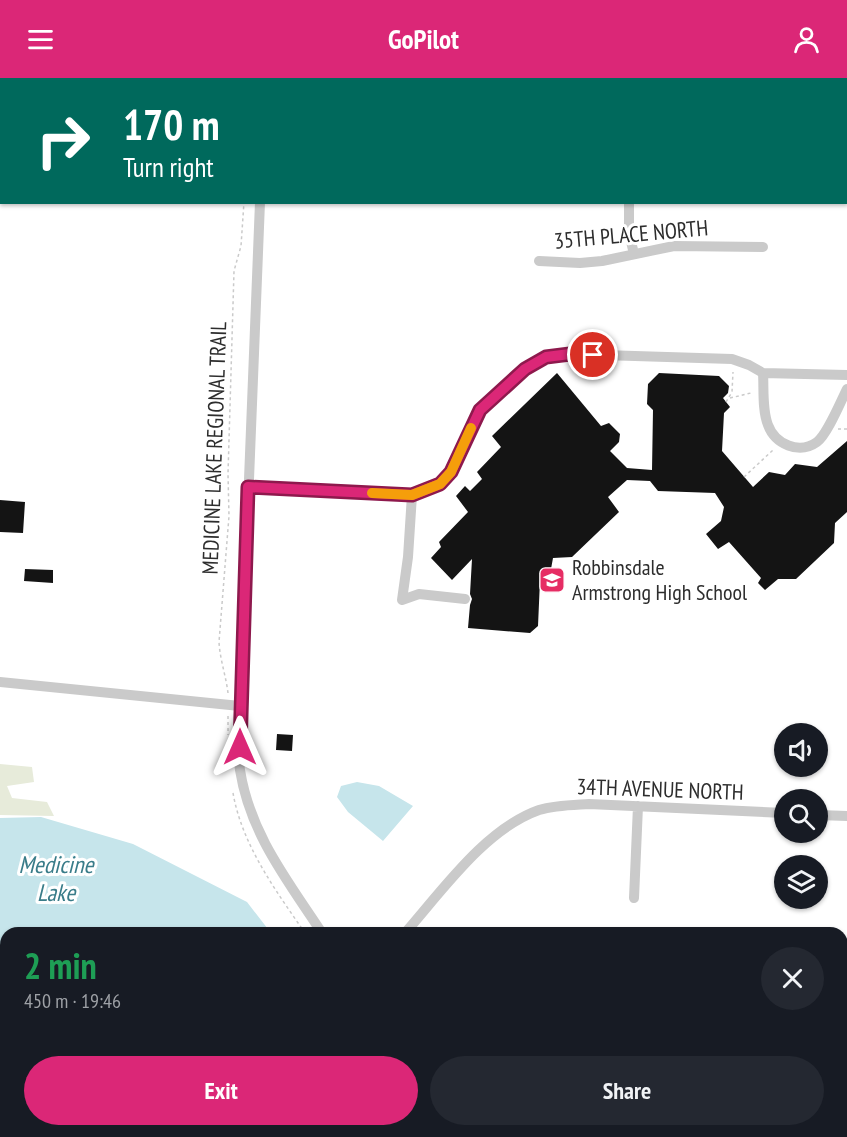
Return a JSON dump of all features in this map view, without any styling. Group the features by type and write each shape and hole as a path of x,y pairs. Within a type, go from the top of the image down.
{"street":[{"path":"260,204 240,706 240,768 250,812 267,850 318,927"},
{"path":"629,204 629,233 634,254"},
{"name":"35TH PLACE NORTH","path":"539,261 580,263 674,246 763,247"},
{"path":"248,487 412,495 440,484 451,472 480,410 525,369 546,357 570,354 732,359 748,364 763,374 847,375"},
{"path":"763,374 768,425 778,440 792,447 806,447 819,441 847,389"},
{"path":"412,495 408,557 402,600 419,594 465,599"},
{"path":"405,578 419,594"},
{"path":"0,682 240,706"},
{"name":"34TH AVENUE NORTH","path":"410,927 476,852 495,834 516,820 539,810 564,805 589,804 774,813"},
{"path":"634,898 638,806"},
{"path":"828,815 847,816"}],"path":[{"name":"MEDICINE LAKE REGIONAL TRAIL","path":"228,694 226,675 220,662 219,642 229,516 228,474 234,271 241,246 244,204"},
{"path":"726,402 733,383 732,359"},
{"path":"729,398 764,391"},
{"path":"837,429 847,429"},
{"path":"843,429 847,433"},
{"path":"744,477 774,449"}],"green space":[{"path":"0,764 32,767 34,782 7,786 12,798 47,802 54,816 0,815"}],"water":[{"path":"357,782 379,786 413,806 383,841 348,812 337,797 341,786"},
{"name":"Medicine Lake","path":"41,817 133,844 247,902 266,927 0,927 0,818"}],"building":[{"path":"557,373 601,426 609,423 620,434 619,442 610,451 627,468 652,470 653,410 647,404 648,384 659,373 719,376 729,386 728,393 723,398 730,407 724,413 722,451 753,487 769,472 785,475 795,464 817,467 847,441 847,512 835,523 834,543 796,579 778,579 765,590 758,583 761,578 729,542 718,549 706,534 721,521 724,507 715,493 658,491 650,481 627,480 608,497 619,512 572,557 553,558 551,569 540,580 538,626 530,633 468,628 472,599 470,594 472,559 452,580 431,558 441,547 439,542 468,512 456,496 465,486 470,491 482,479 477,472 501,447 492,436"},
{"path":"0,500 25,502 23,533 0,532"},
{"path":"25,569 53,570 53,583 24,581"},
{"path":"277,734 293,735 292,751 276,750"}],"slow traffic":[{"path":"372,493 412,495 440,484 451,472 471,428"}],"place":[{"name":"Robbinsdale Armstrong High School","path":"552,580"}],"route":[{"path":"240,747 248,487 412,495 440,484 451,472 480,410 525,369 546,357 570,354 593,355"}]}
